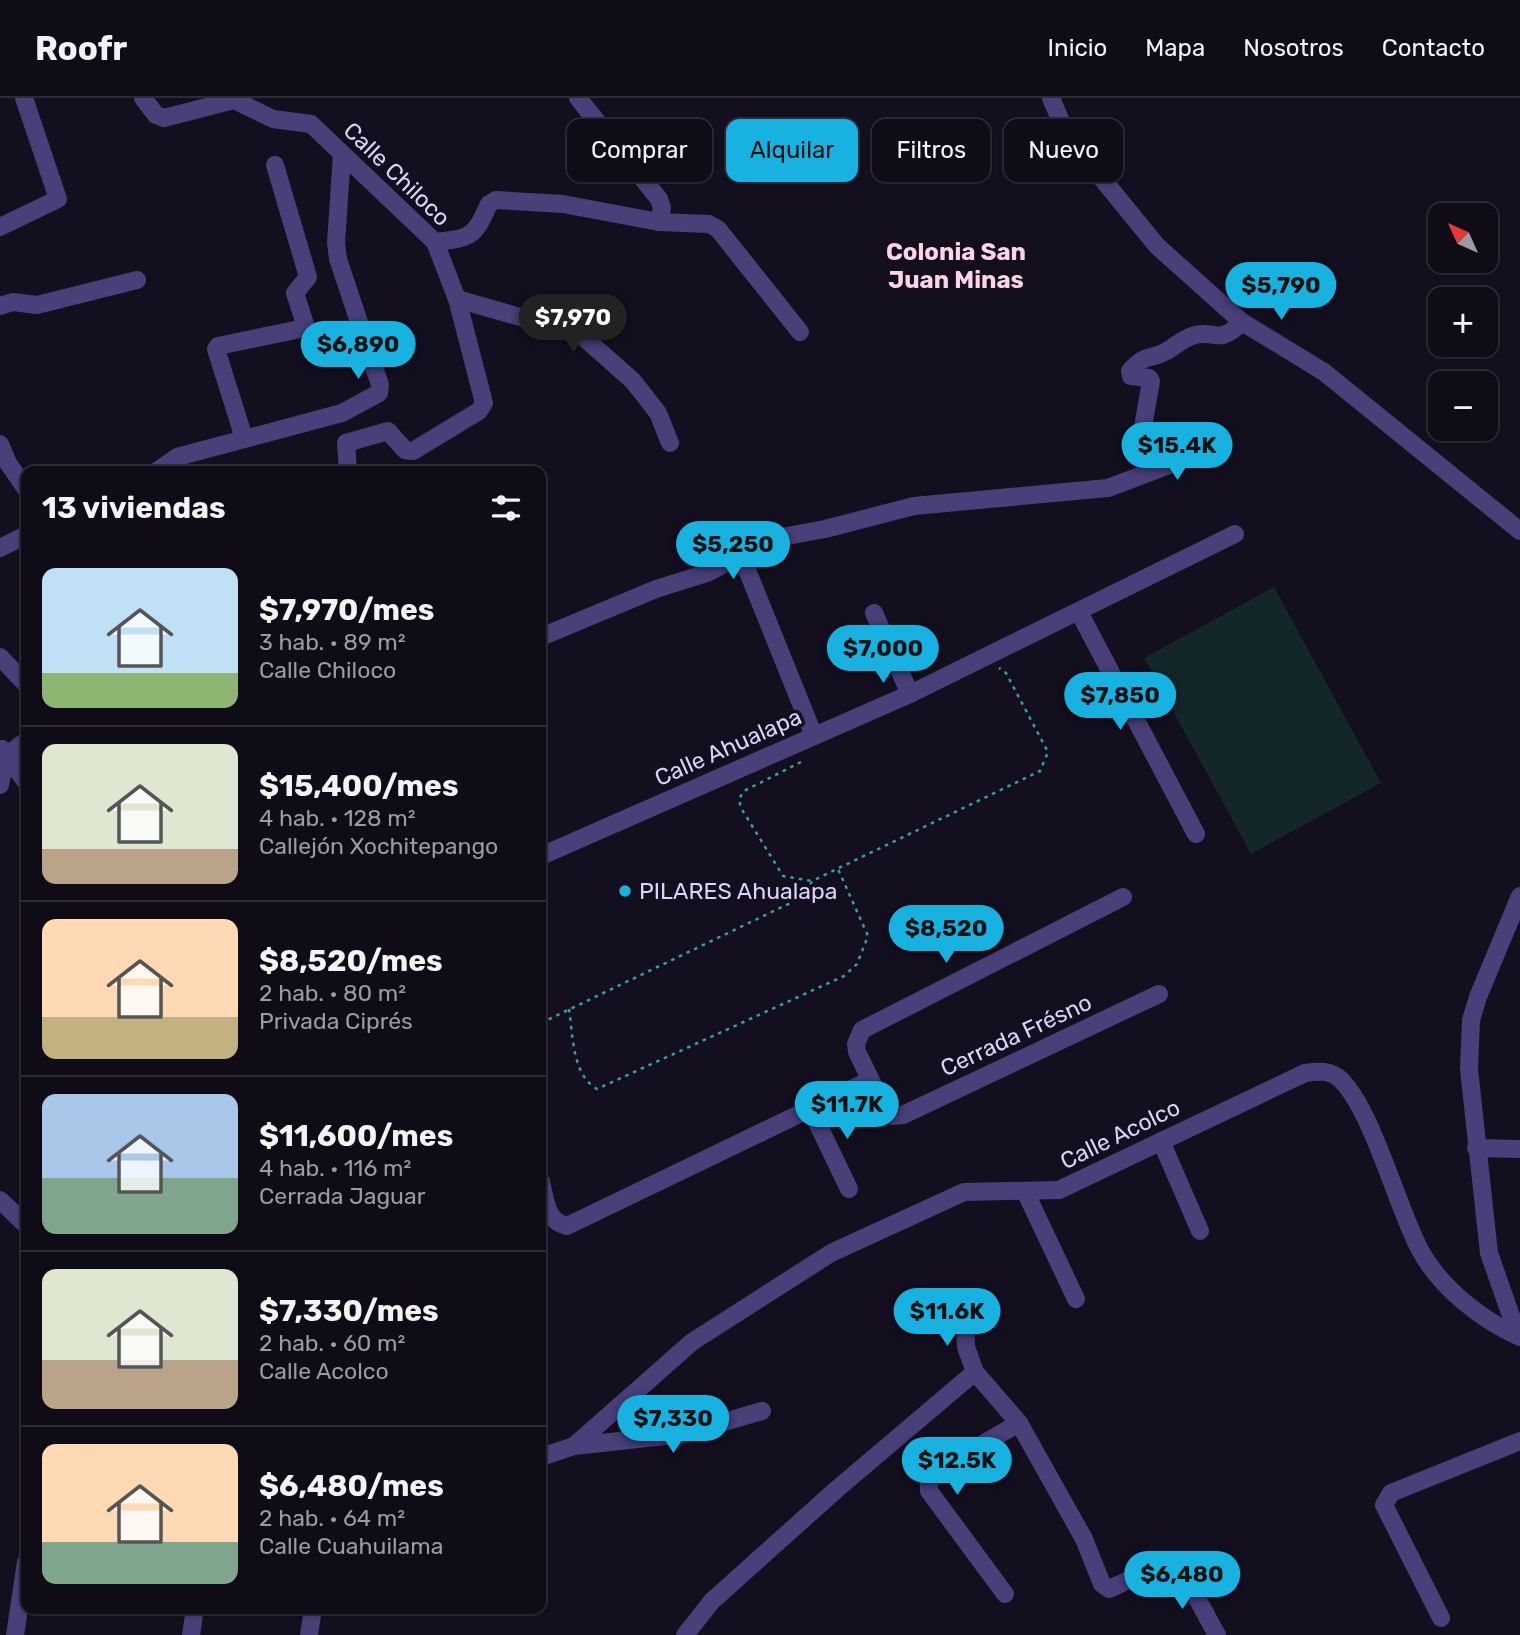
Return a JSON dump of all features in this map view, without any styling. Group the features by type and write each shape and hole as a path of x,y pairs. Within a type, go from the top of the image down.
{"street":[{"path":"0,227 58,199 24,98"},
{"name":"Calle Chiloco","path":"143,98 156,115 164,118 234,100 273,118 311,124 435,242 457,299 484,403 479,411 413,451 405,450 388,431 346,443"},
{"path":"578,98 659,199 662,208 659,222"},
{"path":"1051,98 1062,124 1095,170 1157,246 1242,322 1324,372 1519,530"},
{"path":"164,466 177,457 342,413 379,393 380,385 335,243 342,154"},
{"path":"244,438 216,349 218,346 300,329 305,324 295,293 308,277 275,165"},
{"path":"435,242 468,237 476,233 489,204 496,200 563,204 659,222 709,224 718,229 800,332"},
{"path":"0,306 13,302 37,305 137,280"},
{"path":"457,299 580,334 633,381 658,413 670,443"},
{"path":"546,635 656,589 707,573 741,555 755,542 825,529 914,506 1108,488 1177,462 1175,457 1143,450 1143,427 1151,381 1131,376 1130,371 1142,357 1165,352 1194,335 1221,337 1242,322"},
{"path":"342,413 348,466"},
{"path":"0,444 8,463 21,482"},
{"name":"Calle Ahualapa","path":"546,854 910,694 1235,534"},
{"path":"0,548 21,538"},
{"path":"741,555 814,736"},
{"path":"1079,612 1196,834"},
{"path":"873,613 910,694"},
{"path":"0,657 21,679"},
{"path":"3,751 21,743"},
{"path":"3,751 21,775"},
{"path":"0,785 3,751"},
{"path":"1519,1336 1489,1253 1469,1069 1471,1020 1520,895"},
{"name":"Cerrada Frésno","path":"1123,897 862,1030 856,1044 886,1111 893,1116 903,1115 1159,994"},
{"name":"Calle Acolco","path":"546,1455 574,1446 692,1342 831,1253 964,1192 1059,1190 1305,1073 1322,1070 1339,1079 1357,1103 1420,1251 1440,1279 1498,1328 1519,1336"},
{"path":"546,1203 549,1215 556,1223 568,1226 870,1080"},
{"path":"811,1110 849,1189"},
{"path":"1161,1141 1200,1231"},
{"path":"1476,1147 1520,1149"},
{"path":"1025,1191 1076,1299"},
{"path":"0,1200 21,1220"},
{"path":"965,1315 966,1347 975,1372 1019,1423 1084,1539 1102,1584 1109,1590 1158,1567 1177,1567 1186,1578 1217,1635"},
{"path":"685,1635 712,1601 837,1489 975,1372"},
{"path":"574,1446 683,1434 762,1412"},
{"path":"1005,1594 929,1491 929,1479 936,1471 1019,1423"},
{"path":"1441,1618 1384,1505 1391,1493 1520,1441"},
{"path":"15,1635 21,1595"},
{"path":"191,1635 194,1614"},
{"path":"309,1635 312,1614"}],"path":[{"path":"804,761 744,791 739,799 741,808 783,876 812,881 1040,771 1048,752 1006,673 999,667"},
{"path":"569,1009 580,1071 587,1084 597,1089 844,976 857,964 868,936 838,869"},
{"path":"546,1020 807,895 812,881"}],"green space":[{"path":"1274,587 1381,783 1251,854 1144,658"}],"place":[{"name":"PILARES Ahualapa","path":"625,891"}],"district":[{"name":"Colonia San Juan Minas","path":"956,266"}]}
